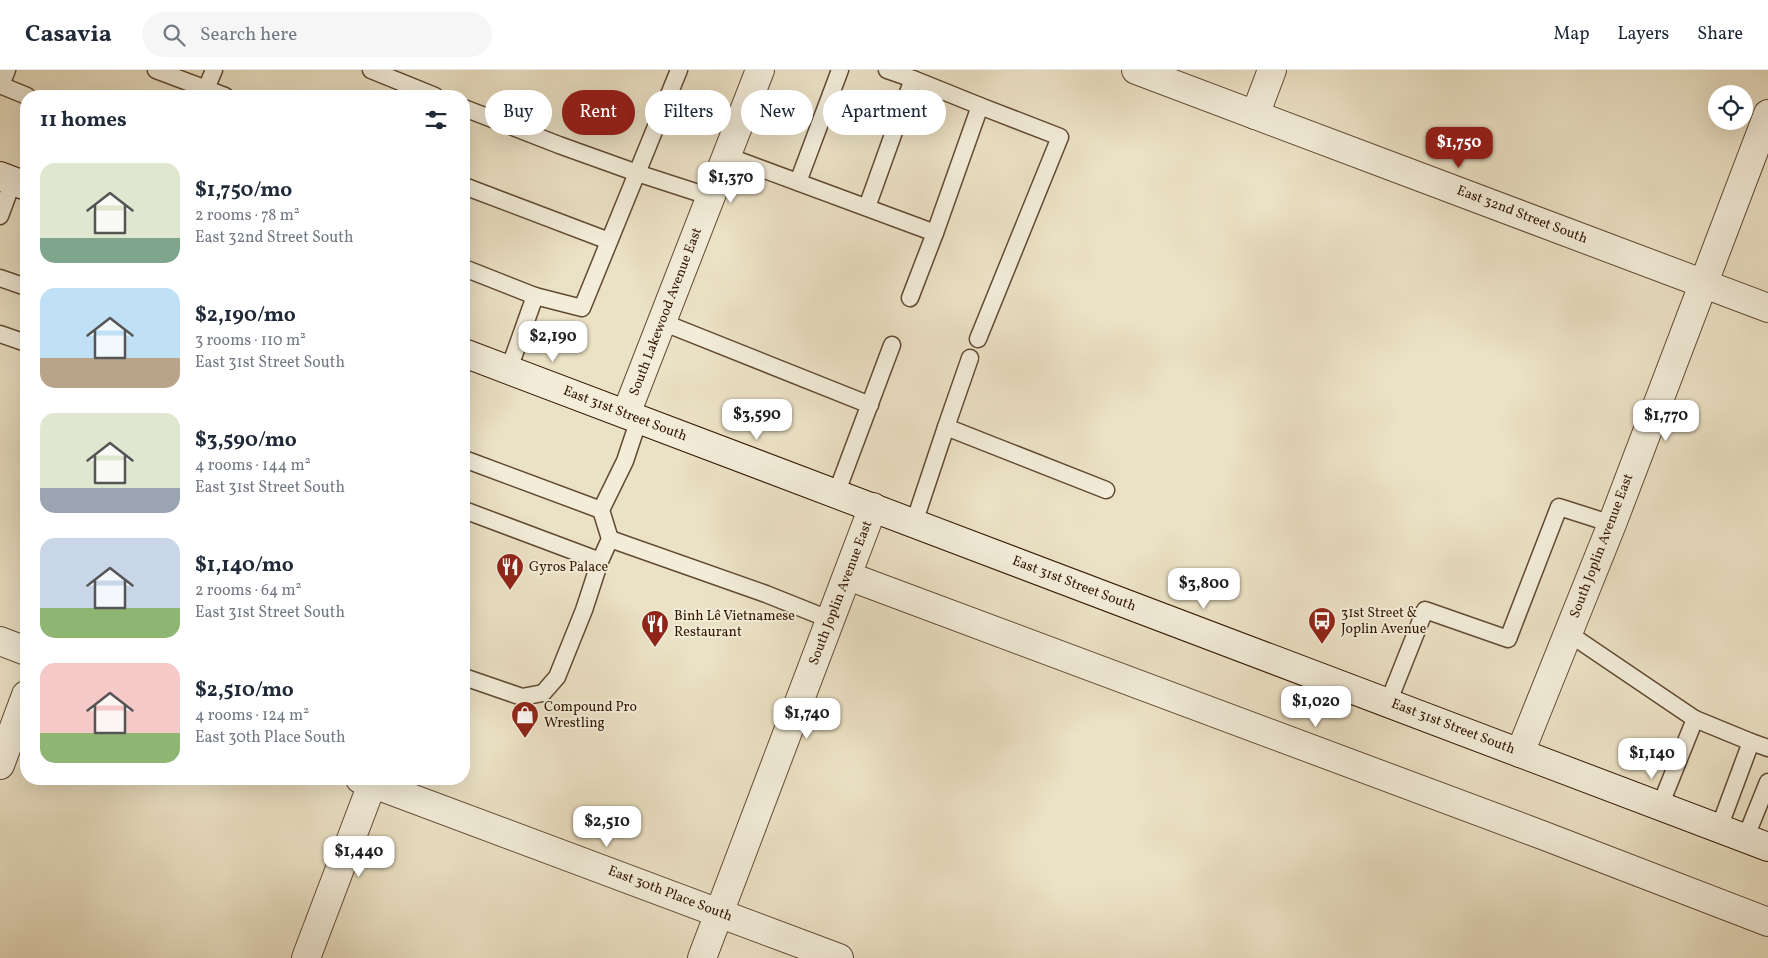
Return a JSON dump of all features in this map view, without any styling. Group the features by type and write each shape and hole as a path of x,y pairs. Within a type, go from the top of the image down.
{"street":[{"name":"South Lakewood Avenue East","path":"633,416 662,322 760,70"},
{"name":"East 32nd Street South","path":"1136,70 1768,308"},
{"path":"1255,115 1272,70"},
{"name":"South Joplin Avenue East","path":"1520,753 1612,524 1768,114"},
{"name":"East 31st Street South","path":"470,355 1757,843"},
{"name":"South Joplin Avenue East","path":"702,958 873,507"},
{"path":"848,576 1768,922"},
{"path":"0,641 20,649"},
{"path":"0,765 20,711"},
{"path":"306,958 365,785"},
{"name":"East 30th Place South","path":"377,785 839,958"}],"lane":[{"path":"7,70 0,85 20,93"},
{"path":"156,70 199,90"},
{"path":"206,90 214,70"},
{"path":"371,70 420,90"},
{"path":"470,270 536,296 582,308 679,70"},
{"path":"798,182 840,70"},
{"path":"887,70 1060,137 978,339"},
{"path":"867,207 913,80"},
{"path":"910,298 980,106"},
{"path":"470,110 559,145 711,197"},
{"path":"727,156 935,233"},
{"path":"0,216 13,181"},
{"path":"470,188 609,241"},
{"path":"0,278 20,286"},
{"path":"508,369 536,296"},
{"path":"662,322 870,405"},
{"path":"0,334 20,341"},
{"path":"836,494 892,344"},
{"path":"914,523 970,358"},
{"path":"470,679 522,697 543,693 557,677 610,539 601,510 625,461 633,416"},
{"path":"946,427 1106,490"},
{"path":"470,462 601,510"},
{"path":"1388,703 1426,610 1508,639 1559,507 1612,524"},
{"path":"470,512 600,561"},
{"path":"610,539 766,594 831,620"},
{"path":"1568,633 1694,719 1768,748"},
{"path":"1660,806 1694,719"},
{"path":"1718,828 1751,742"},
{"path":"1757,843 1768,782"}],"place":[{"name":"Gyros Palace","path":"510,591"},
{"name":"31st Street & Joplin Avenue","path":"1322,645"},
{"name":"Binh Lê Vietnamese Restaurant","path":"655,648"},
{"name":"Compound Pro Wrestling","path":"525,739"}]}
